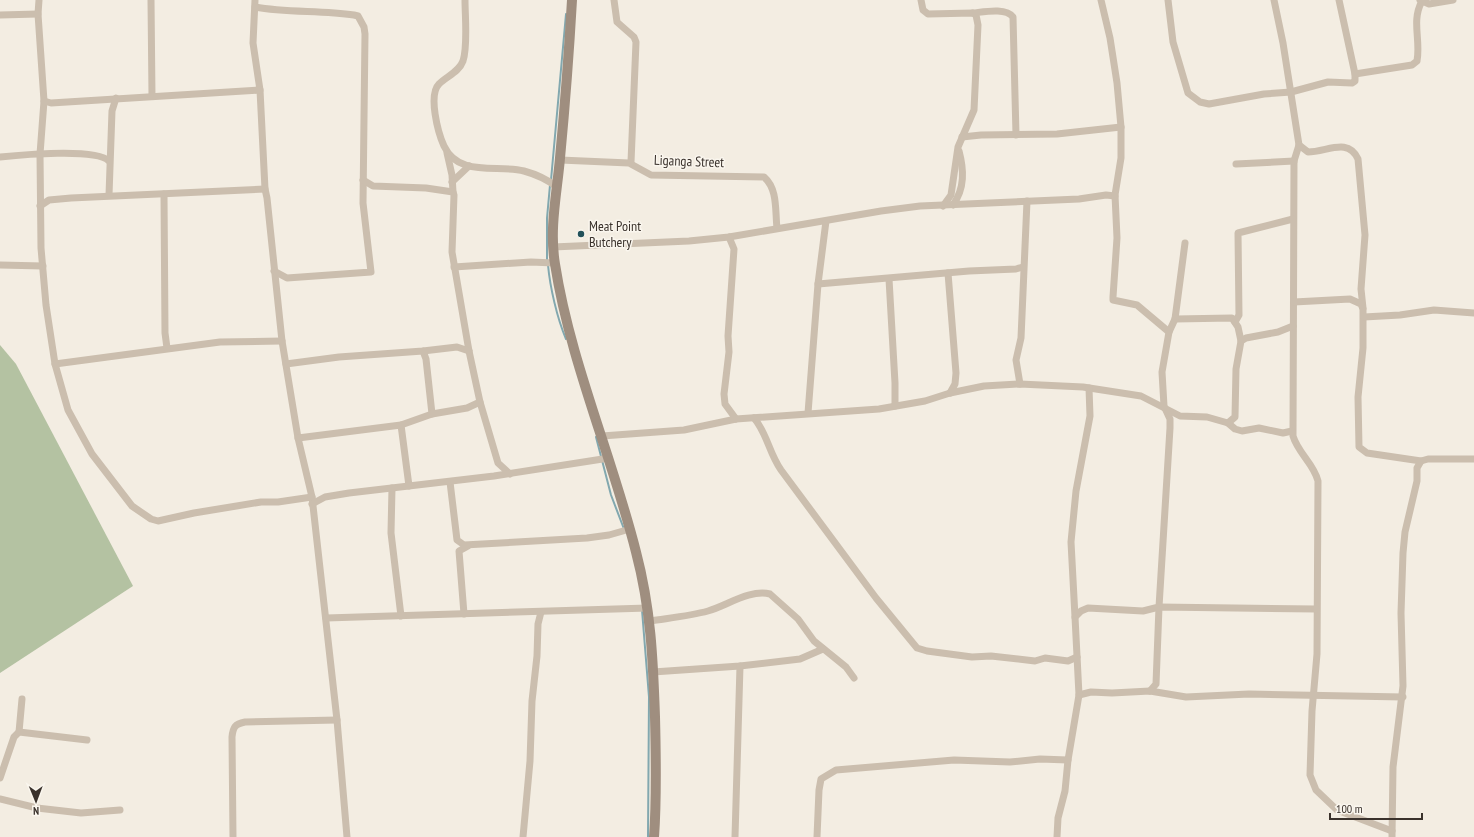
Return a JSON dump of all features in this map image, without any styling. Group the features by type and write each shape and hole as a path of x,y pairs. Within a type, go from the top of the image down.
{"main road":[{"path":"572,0 557,187 553,247 554,263 564,312 630,529 648,608 653,672 656,751 654,837"}],"street":[{"path":"39,0 38,14 44,101 40,154 40,206 46,304 55,364 68,410 92,454 132,506 151,519 158,521 194,512 261,502 312,501 325,497 510,474 609,458"},
{"path":"151,0 152,96"},
{"path":"465,0 464,59 458,70 438,85 434,107 440,138 447,152 452,182 454,205 452,252 469,351 480,402 498,463 510,474"},
{"path":"614,0 617,22 634,37 636,42 631,162"},
{"path":"921,0 923,10 928,14 1005,12 1013,17 1016,135"},
{"path":"1101,0 1110,38 1117,83 1120,127 1121,158 1116,196 1116,238 1113,300 1137,305 1169,332"},
{"path":"1168,0 1173,42 1188,93 1200,102 1209,104 1264,94 1291,92 1328,82 1352,83 1355,77 1339,0"},
{"path":"1274,0 1283,42 1299,145 1294,160 1293,219 1295,237 1292,431 1296,445 1313,467 1318,481 1316,609 1317,654 1309,765 1310,775 1316,790 1336,810 1392,834 1393,767 1403,698 1401,613 1403,553 1417,481 1417,468 1421,461"},
{"path":"1355,77 1412,65 1417,61 1418,54 1415,18 1421,1 1429,4 1453,0"},
{"path":"274,271 287,278 371,272 363,203 365,34 362,22 358,16 326,11 271,10 255,3 253,43 260,90 265,189 274,271 282,341 298,438 312,501 337,720 347,837"},
{"path":"943,206 951,195 958,147 970,119 975,102 974,84 978,25 976,15 973,12"},
{"path":"0,15 38,14"},
{"path":"44,101 51,103 260,90"},
{"path":"109,195 109,161 112,111 116,98"},
{"path":"962,138 981,135 1057,134 1120,127"},
{"path":"1299,145 1308,152 1345,146 1354,151 1358,159 1365,234 1362,289 1364,348 1358,397 1359,447 1367,453 1421,461 1428,459 1474,460"},
{"path":"953,205 958,198 962,185 961,162 958,147"},
{"path":"447,152 469,166 524,171 550,182 557,187"},
{"path":"0,157 40,154 99,155 105,157 109,161"},
{"name":"Liganga Street","path":"560,160 627,163 651,175 764,177 768,181 773,192 777,228"},
{"path":"1236,164 1294,160"},
{"path":"452,182 469,166"},
{"path":"363,180 373,186 426,188 453,192"},
{"path":"40,206 49,200 109,195 265,189"},
{"path":"164,194 165,333 167,348"},
{"path":"40,195 49,200"},
{"path":"553,247 689,241 730,237 881,211 953,205 1079,199 1106,195 1116,196"},
{"path":"1020,384 1016,360 1021,338 1027,201"},
{"path":"1235,322 1239,315 1238,233 1293,219"},
{"path":"808,413 818,284 826,221"},
{"path":"730,237 734,249 728,336 729,357 724,394 725,404 736,419"},
{"path":"1150,690 1156,684 1159,607 1170,428 1170,419 1164,406 1162,366 1169,332 1175,319 1185,243"},
{"path":"454,267 531,262 554,263"},
{"path":"0,265 43,266"},
{"path":"818,284 1016,269 1023,267"},
{"path":"948,273 956,373 955,384 950,393"},
{"path":"889,279 895,406"},
{"path":"1354,300 1362,289"},
{"path":"1294,302 1354,300 1358,301 1363,309"},
{"path":"1364,317 1400,315 1434,310 1474,313"},
{"path":"1175,319 1226,317 1232,318 1235,322 1241,342 1236,369 1235,417 1228,423"},
{"path":"1241,342 1246,338 1274,333 1293,326"},
{"path":"55,364 220,342 282,341"},
{"path":"286,364 339,357 457,347 469,351"},
{"path":"423,351 426,359 432,414"},
{"path":"602,436 684,430 736,419 895,406 950,393 989,386 1020,384 1089,388 1141,396 1164,406 1180,416 1207,417 1228,423 1235,429 1242,431 1259,428 1282,433 1292,431"},
{"path":"1057,837 1058,818 1065,791 1068,760 1079,695 1071,542 1076,491 1090,416 1089,388"},
{"path":"298,438 401,426 432,414 467,408 480,402"},
{"path":"1170,428 1180,416"},
{"path":"754,418 760,425 771,453 781,470 876,598 917,648 927,652 972,657 991,656 1035,661 1050,658 1068,661 1077,657"},
{"path":"401,426 409,486"},
{"path":"494,476 498,463"},
{"path":"450,482 459,551 464,614"},
{"path":"392,488 391,534 401,616"},
{"path":"459,551 463,547 470,546 533,540 587,538 609,535 630,529"},
{"path":"458,542 470,546"},
{"path":"650,621 708,611 754,594 770,594 798,619 814,641 846,667 854,678"},
{"path":"1075,616 1088,608 1143,611 1159,607 1316,609"},
{"path":"326,618 648,608"},
{"path":"523,837 530,761 532,701 538,624 541,612"},
{"path":"653,672 740,666 800,659 823,649"},
{"path":"1068,661 1077,670"},
{"path":"735,837 740,666"},
{"path":"1079,695 1090,692 1112,693 1150,690 1186,697 1249,694 1314,694 1403,698"},
{"path":"0,778 14,737 19,732 22,699"},
{"path":"233,837 233,727 236,724 245,722 337,720"},
{"path":"19,732 87,740"},
{"path":"817,837 819,790 821,779 836,770 954,760 1010,762 1040,759 1068,760"},
{"path":"0,799 37,808 81,813 120,810"}],"green space":[{"path":"0,345 16,364 133,586 0,673"}],"waterway":[{"path":"551,180 566,14"},
{"path":"547,260 547,218 550,185"},
{"path":"548,265 554,302 566,339"},
{"path":"596,437 611,495 624,529"},
{"path":"642,610 649,697 648,837"}],"place":[{"name":"Meat Point Butchery","path":"581,234"}]}
